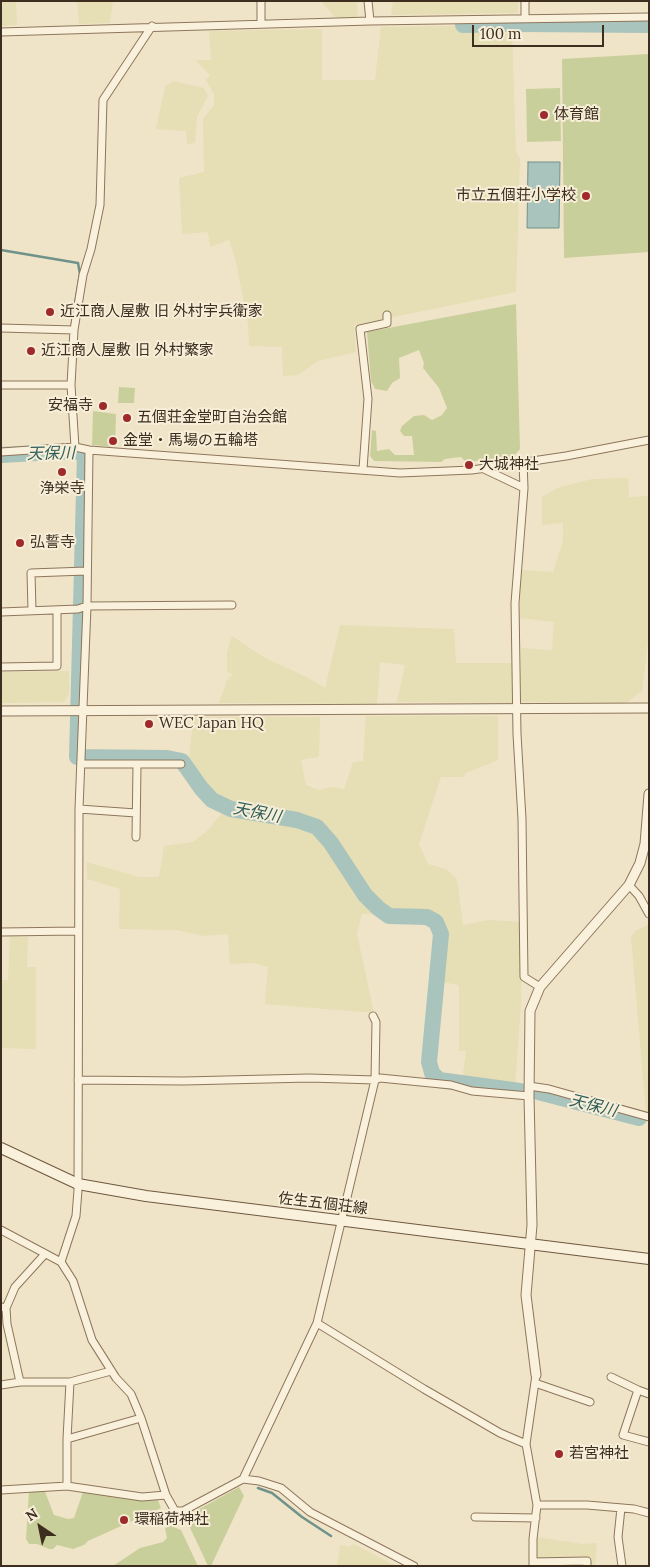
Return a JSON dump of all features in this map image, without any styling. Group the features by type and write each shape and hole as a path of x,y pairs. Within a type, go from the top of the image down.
{"main road":[{"name":"佐生五個荘線","path":"1,1148 78,1184 146,1196 341,1222 531,1243 649,1259"}],"street":[{"path":"261,1 261,24"},
{"path":"368,1 370,21"},
{"path":"525,1 525,19"},
{"path":"1,32 152,26 649,17"},
{"path":"75,447 70,385 72,329 81,281 92,249 100,205 103,100 152,26"},
{"path":"363,469 368,399 360,329 387,323 387,315"},
{"path":"1,328 72,329"},
{"path":"1,385 70,385"},
{"path":"1,452 75,447 89,450 400,473 482,468 649,440"},
{"path":"61,1262 76,1216 78,1184 79,809 82,760 79,710 89,450"},
{"path":"522,462 524,488 515,603 522,819 524,977 540,987"},
{"path":"482,468 524,488"},
{"path":"32,610 32,573 83,571"},
{"path":"1,612 83,608 232,605"},
{"path":"1,667 57,666 57,610"},
{"path":"1,711 649,708"},
{"path":"82,760 137,765 181,764"},
{"path":"136,838 137,765"},
{"path":"587,1566 588,1561 533,1564 537,1504 526,1444 536,1379 526,1295 531,1243 530,1011 540,987 629,885 640,863 645,844 649,794"},
{"path":"79,809 136,813"},
{"path":"629,885 639,896 649,914"},
{"path":"1,932 78,931"},
{"path":"1,1230 61,1262 79,1294 92,1340 111,1371 131,1394 141,1418 166,1495 175,1511 183,1511 243,1479 317,1323 375,1080 376,1022 373,1016"},
{"path":"78,1080 184,1081 309,1078 375,1080 389,1078 451,1085 472,1091 529,1096"},
{"path":"529,1086 549,1089 649,1117"},
{"path":"20,1382 4,1308 15,1287 45,1254"},
{"path":"317,1323 458,1409 500,1433 526,1444"},
{"path":"1,1385 20,1382 70,1382 111,1371"},
{"path":"611,1377 649,1394"},
{"path":"536,1379 590,1402"},
{"path":"67,1486 70,1382"},
{"path":"638,1390 623,1435 649,1442"},
{"path":"67,1439 141,1418"},
{"path":"243,1479 281,1488 310,1512 414,1566"},
{"path":"1,1490 67,1486 142,1497 166,1495"},
{"path":"537,1504 621,1508 649,1513"},
{"path":"621,1508 618,1537 622,1566"},
{"path":"475,1517 536,1518"}],"shaded area":[{"path":"1,1 16,1 17,25 1,26"},
{"path":"77,1 113,1 110,23 79,24"},
{"path":"321,1 357,1 358,19 335,17"},
{"path":"393,1 518,1 518,13 391,15"},
{"path":"508,25 508,32 512,32 516,152 520,158 516,292 354,325 356,352 318,361 298,375 283,376 282,347 249,346 248,324 236,262 229,240 210,247 208,232 182,234 179,178 204,172 203,119 214,105 214,94 206,80 210,75 195,60 211,60 209,31 322,29 322,80 375,80 381,27"},
{"path":"173,81 204,88 208,96 197,117 195,143 187,144 186,131 156,129 165,87"},
{"path":"628,478 629,497 649,496 649,634 642,691 626,703 521,702 521,648 552,650 554,622 520,618 520,570 553,572 563,541 563,523 542,525 542,497 557,488 592,479"},
{"path":"340,625 454,629 456,663 512,663 515,703 397,702 405,665 380,662 377,704 219,703 227,680 233,674 227,672 227,652 232,636 265,658 307,677 325,688"},
{"path":"69,671 69,694 64,702 1,703 1,672"},
{"path":"366,716 498,716 498,760 466,773 463,777 441,777 419,844 428,864 446,869 457,879 463,925 488,920 523,922 521,1004 515,1087 462,1080 466,1051 459,1051 459,985 441,982 446,925 439,917 426,914 362,914 357,934 374,1013 265,1004 268,967 253,963 230,964 228,934 204,936 176,930 119,929 120,889 87,879 87,862 139,877 159,877 164,846 193,842 208,830 228,805 203,786 189,762 193,717 320,717 319,757 301,760 306,785 319,790 331,787 344,789 353,762 363,761"},
{"path":"649,924 649,1114 646,1113 631,937 635,931"},
{"path":"10,936 28,937 27,967 36,967 36,1049 1,1048 1,980 8,980"},
{"path":"536,1537 583,1544 597,1543 595,1566 536,1566"},
{"path":"354,1544 396,1566 337,1566 340,1545 348,1547"}],"green space":[{"path":"649,54 649,252 564,258 562,59"},
{"name":"体育館","path":"560,88 561,141 527,142 526,89"},
{"path":"516,304 520,449 513,457 466,462 461,457 445,459 441,462 374,461 370,456 372,430 376,431 377,451 389,449 395,455 414,455 412,436 404,436 400,431 402,426 414,416 424,415 432,420 442,415 447,408 439,388 423,368 424,363 419,350 399,358 400,378 392,383 387,391 375,389 371,381 367,332"},
{"path":"119,387 135,388 134,403 118,403"},
{"path":"93,411 116,414 115,447 92,445"},
{"path":"239,1487 244,1496 211,1566 208,1566 185,1517"},
{"path":"44,1489 54,1515 68,1519 74,1518 83,1492 157,1498 161,1508 88,1541 84,1545 73,1549 57,1545 53,1549 49,1549 37,1544 29,1544 26,1539 29,1491"},
{"path":"171,1526 181,1530 198,1566 113,1566 140,1548 163,1542 167,1538 165,1528"}],"water":[{"path":"528,162 560,162 559,228 527,228"}],"waterway":[{"path":"463,25 510,24"},
{"path":"520,24 649,25"},
{"path":"1,250 78,263 80,274 72,323"},
{"name":"天保川","path":"1,455 75,451 85,454 77,757 167,758 182,761 212,800 231,809 297,820 317,827 331,843 365,895 378,908 389,916 427,917 436,922 441,934 429,1062 432,1073 439,1080 520,1091"},
{"name":"天保川","path":"538,1092 639,1118"},
{"path":"258,1488 272,1493 302,1517 331,1536"}],"place":[{"name":"体育館","path":"544,115"},
{"name":"市立五個荘小学校","path":"586,196"},
{"name":"近江商人屋敷 旧 外村宇兵衛家","path":"50,312"},
{"name":"近江商人屋敷 旧 外村繁家","path":"31,351"},
{"name":"安福寺","path":"103,406"},
{"name":"五個荘金堂町自治会館","path":"127,418"},
{"name":"金堂・馬場の五輪塔","path":"113,441"},
{"name":"大城神社","path":"469,465"},
{"name":"浄栄寺","path":"62,472"},
{"name":"弘誓寺","path":"20,543"},
{"name":"WEC Japan HQ","path":"149,724"},
{"name":"若宮神社","path":"559,1454"},
{"name":"環稲荷神社","path":"124,1520"}]}
